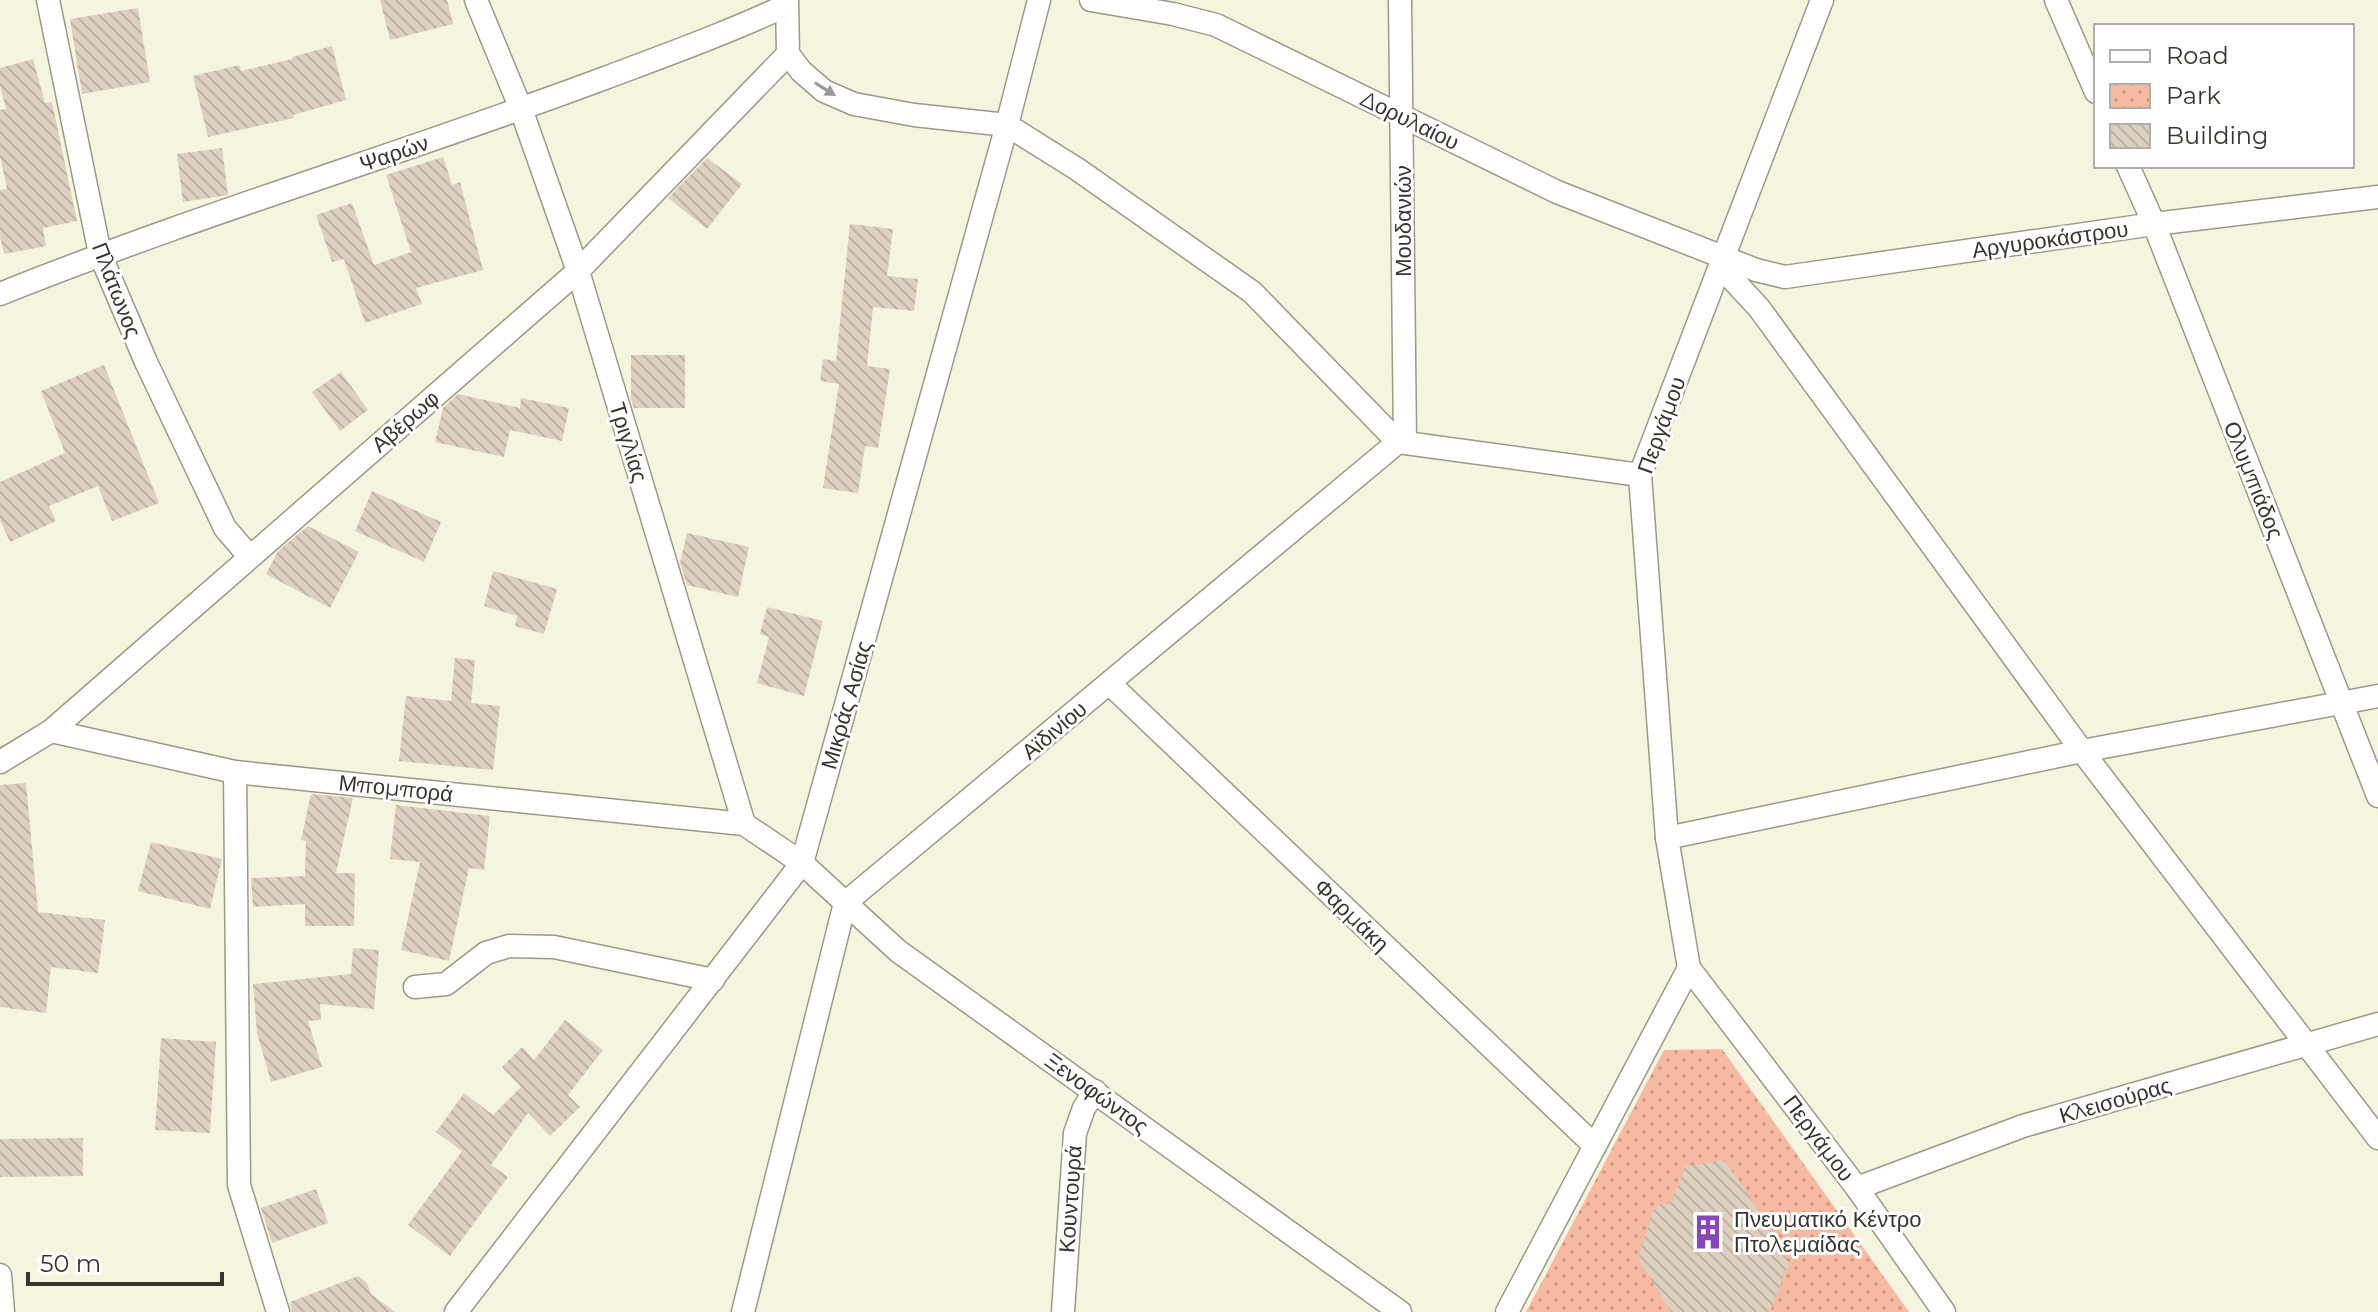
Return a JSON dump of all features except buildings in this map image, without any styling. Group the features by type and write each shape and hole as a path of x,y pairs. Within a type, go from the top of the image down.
{"street":[{"name":"Πλάτωνος","path":"48,0 100,254 146,362 225,528 249,556"},
{"name":"Τριγλίας","path":"476,0 521,109 578,271 744,824"},
{"name":"Μικράς Ασίας","path":"456,1312 802,863 1039,0"},
{"name":"Δορυλαίου","path":"1091,0 1216,25 1557,192 1723,262"},
{"name":"Μουδανιών","path":"1400,0 1401,442"},
{"name":"Περγάμου","path":"1822,0 1640,475 1667,838 1689,968 1857,1188 1944,1312"},
{"path":"2056,0 2094,87"},
{"name":"Ψαρών","path":"0,294 100,254 521,109 740,27 786,3"},
{"path":"786,3 788,54 801,71 824,91 854,104 914,115 1007,125 1077,169 1252,292 1401,442 1640,475"},
{"name":"Αβέρωφ","path":"0,762 51,731 578,271 788,54"},
{"name":"Ολυμπιάδος","path":"2129,168 2154,224 2378,796"},
{"name":"Αργυροκάστρου","path":"1723,262 1785,277 2154,224 2378,197"},
{"path":"1723,262 2082,751 2378,1138"},
{"name":"Αϊδινίου","path":"845,903 1401,442"},
{"name":"Φαρμάκη","path":"1110,684 1595,1146"},
{"path":"1667,838 2082,751 2378,696"},
{"name":"Μπομπορά","path":"51,731 235,772 744,824"},
{"path":"235,772 239,1185 278,1312"},
{"path":"744,824 802,863"},
{"name":"Ξενοφώντος","path":"802,863 898,951 1400,1312"},
{"path":"743,1312 845,903"},
{"path":"415,987 446,984 486,953 509,946 554,947 713,980"},
{"path":"1507,1312 1689,968"},
{"name":"Κλεισούρας","path":"1857,1188 2023,1126 2378,1024"},
{"name":"Κουντουρά","path":"1063,1312 1075,1133 1084,1108 1095,1091"},
{"path":"0,1275 3,1312"}],"green space":[{"path":"1722,1049 1909,1312 1526,1312 1664,1050"}],"place":[{"name":"Πνευματικό Κέντρο Πτολεμαίδας","path":"1708,1232"}]}
